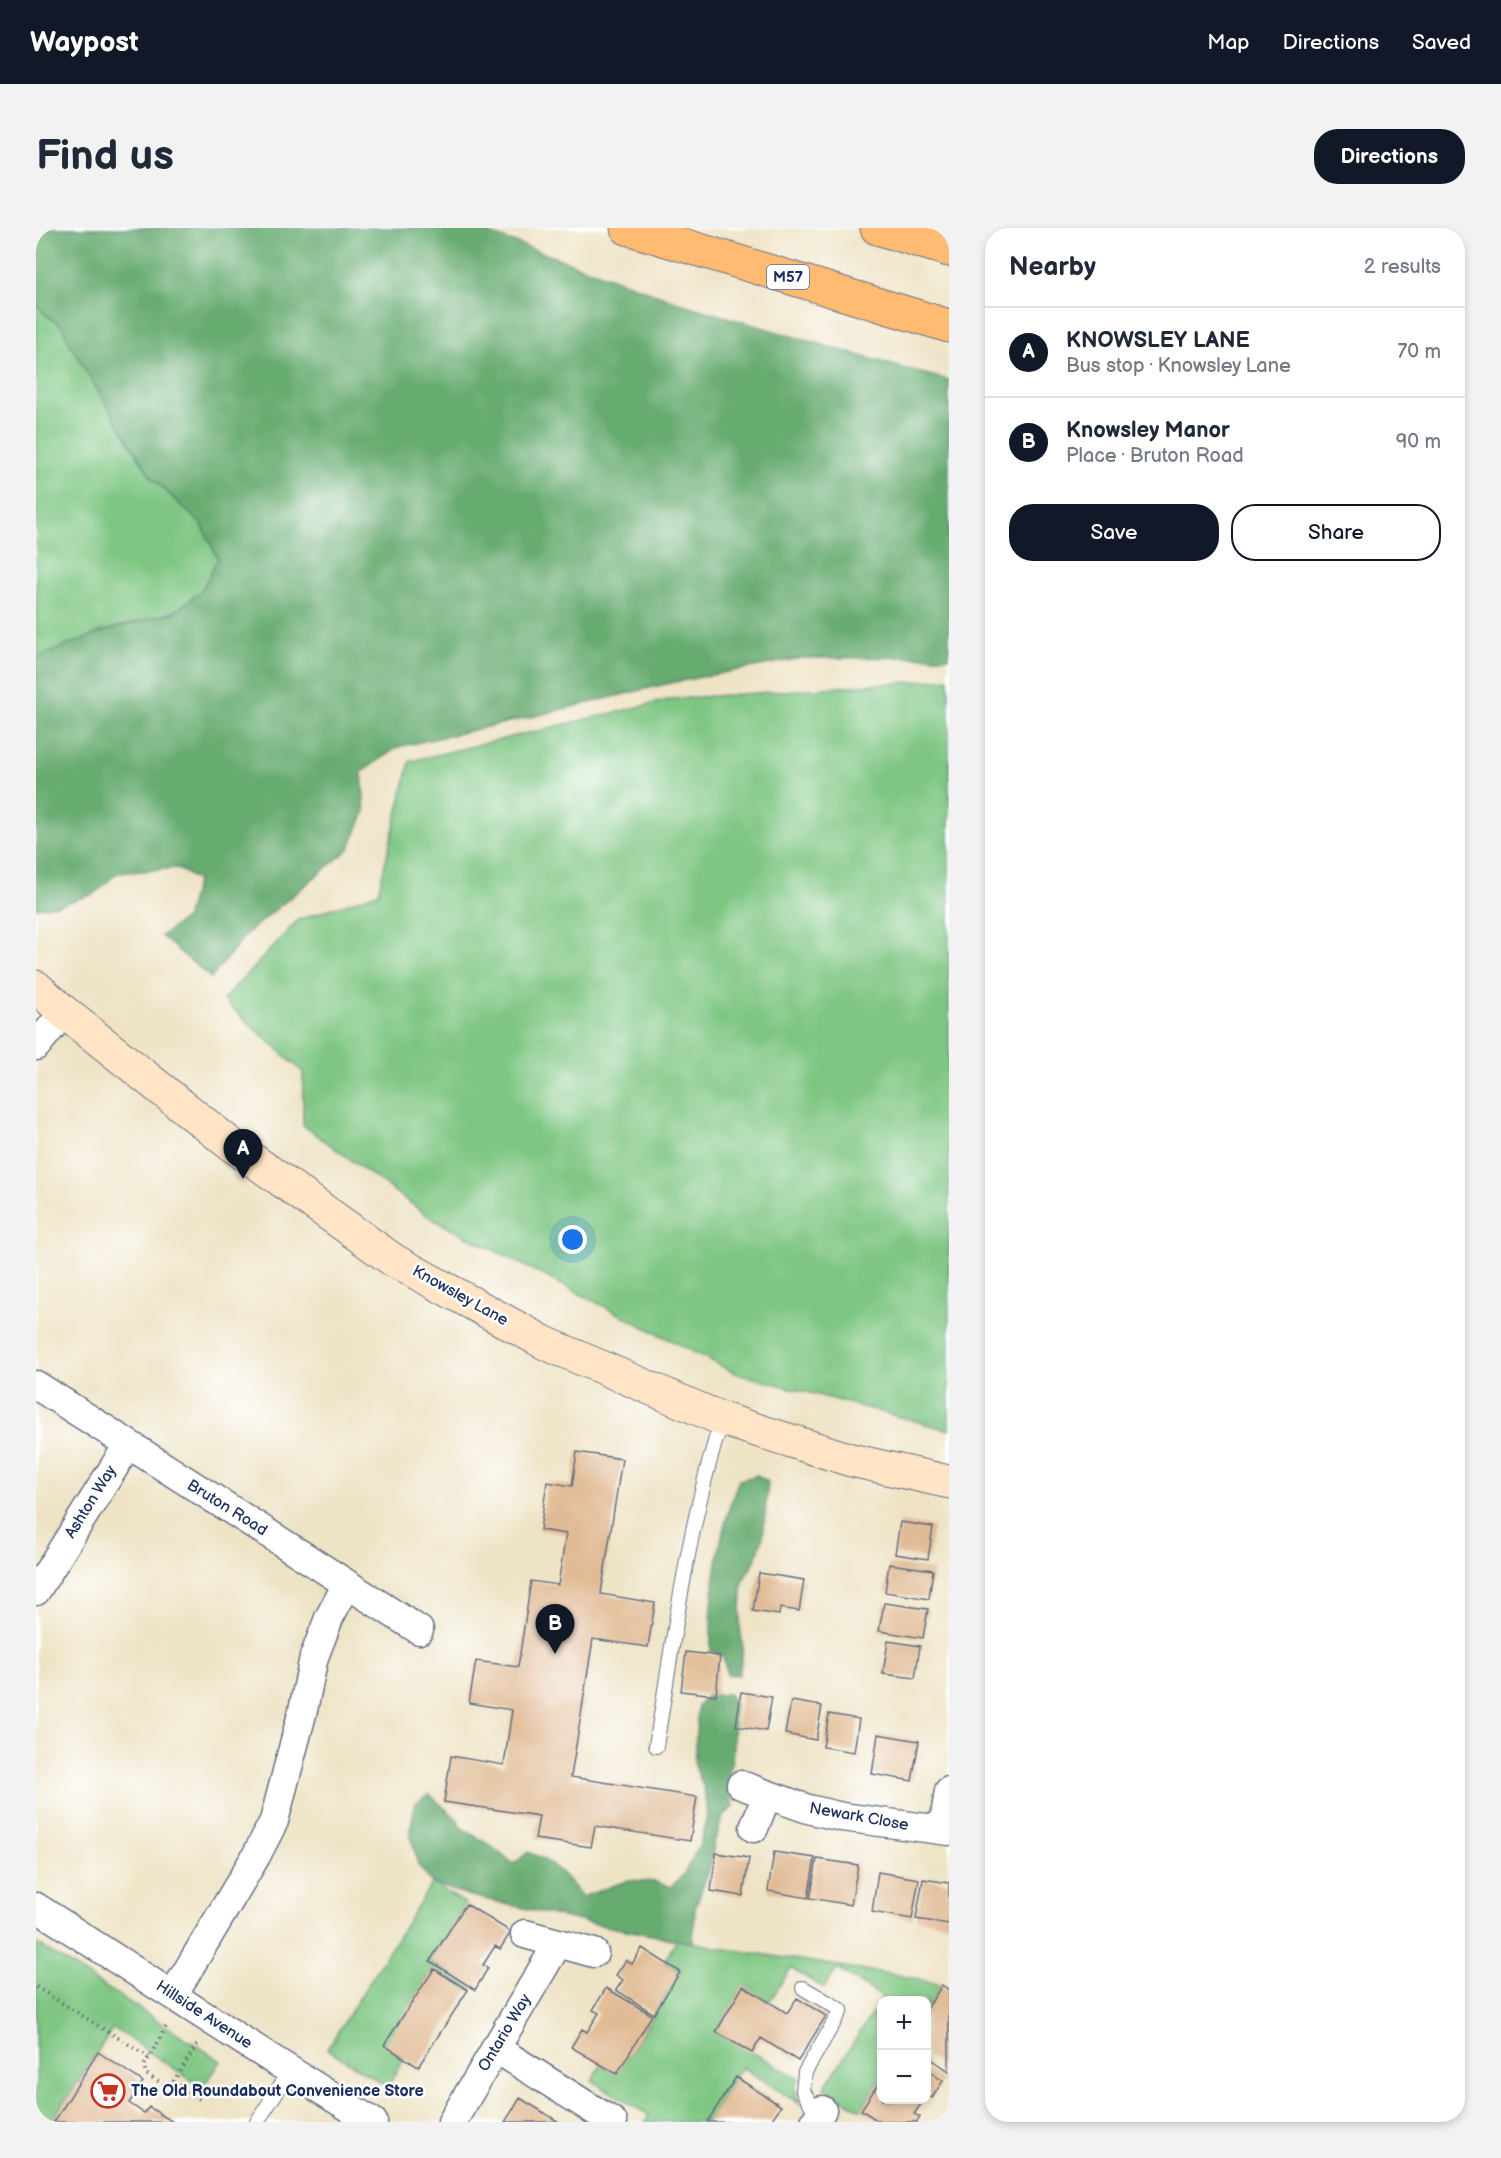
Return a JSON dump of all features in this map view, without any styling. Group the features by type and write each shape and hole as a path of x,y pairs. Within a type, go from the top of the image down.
{"highway":[{"name":"M57","path":"627,228 949,326"},
{"path":"877,228 949,250"}],"main road":[{"name":"Knowsley Lane","path":"36,987 64,1012 229,1143 393,1260 545,1343 722,1419 851,1460 949,1482"}],"street":[{"path":"36,1046 64,1012"},
{"name":"Bruton Road","path":"36,1385 419,1630"},
{"name":"Ashton Way","path":"36,1591 128,1444"},
{"path":"177,1998 274,1821 303,1710 314,1657 329,1618 348,1584"},
{"name":"Newark Close","path":"754,1828 754,1790 808,1809 842,1817 946,1831 949,1791"},
{"name":"Hillside Avenue","path":"36,1907 290,2071 374,2122"},
{"path":"525,1934 594,1953"},
{"name":"Ontario Way","path":"452,2122 558,1943"},
{"path":"495,2048 614,2122"}],"lane":[{"path":"656,1746 684,1574 708,1461 722,1419"},
{"path":"803,1988 841,2010 805,2072 803,2081 803,2091 818,2116"},
{"path":"257,2122 290,2071"}],"path":[{"path":"36,1987 149,2057"},
{"path":"177,1998 144,2066 146,2074 165,2085 173,2082 214,2020"},
{"path":"173,2082 201,2100"}],"green space":[{"path":"36,228 474,228 695,308 949,380 949,657 802,658 670,683 398,747 362,772 365,812 349,849 246,934 211,978 161,936 186,918 197,880 177,868 117,873 94,894 58,905 36,908 36,658 101,632 174,612 201,591 218,559 202,525 151,477 75,353 61,325 44,314 36,302"},
{"path":"36,302 44,314 61,324 75,353 151,477 202,525 218,559 201,591 174,612 101,632 36,658"},
{"path":"949,679 949,1430 735,1373 431,1218 303,1125 303,1072 223,1000 298,920 378,893 410,761 672,699"},
{"path":"757,1475 768,1482 763,1537 755,1561 743,1580 740,1625 743,1649 739,1675 727,1674 723,1656 711,1651 712,1609 717,1564 726,1520 739,1480"},
{"path":"728,1694 734,1701 733,1753 727,1786 734,1806 723,1817 714,1843 710,1867 695,1908 693,1943 575,1920 467,1895 432,1883 418,1865 410,1832 415,1804 429,1794 458,1820 461,1828 487,1843 514,1864 528,1852 537,1856 558,1870 582,1897 629,1880 655,1882 671,1887 683,1875 700,1844 707,1816 704,1789 694,1763 698,1706 707,1696"},
{"path":"432,1883 466,1904 430,1961 471,1987 468,1990 434,1969 385,2045 404,2058 388,2087 327,2049"},
{"path":"677,1939 897,1975 942,1985 931,2003 931,1996 881,1996 837,1969 824,1988 791,1968 769,2002 743,1987 716,2032 800,2079 794,2086 800,2104 742,2067 707,2122 645,2122 649,2115 592,2081 601,2064 617,2073 680,1972 664,1962"},
{"path":"36,1943 221,2061 203,2088 113,2028 51,2122 36,2122"},
{"path":"877,2006 877,2084 861,2110 824,2088"}],"building":[{"path":"577,1452 622,1459 601,1594 655,1603 648,1647 593,1639 571,1777 697,1797 690,1841 595,1826 591,1847 535,1839 539,1816 444,1802 451,1756 504,1765 512,1710 469,1703 476,1661 518,1667 531,1581 558,1585 566,1534 540,1530 547,1482 572,1486"},
{"path":"900,1522 933,1527 928,1559 895,1554"},
{"path":"889,1564 933,1570 929,1599 885,1592"},
{"path":"759,1573 804,1580 799,1611 780,1608 779,1615 753,1611"},
{"path":"884,1603 928,1609 923,1638 879,1631"},
{"path":"888,1641 920,1646 915,1678 883,1674"},
{"path":"686,1652 720,1656 716,1695 681,1691"},
{"path":"741,1692 772,1697 766,1731 736,1726"},
{"path":"791,1701 822,1706 816,1740 785,1734"},
{"path":"829,1714 859,1719 854,1752 823,1747"},
{"path":"878,1734 919,1741 912,1781 872,1774"},
{"path":"774,1852 815,1858 808,1898 768,1891"},
{"path":"716,1853 749,1858 743,1896 711,1891"},
{"path":"817,1859 858,1865 851,1905 810,1898"},
{"path":"878,1872 919,1879 912,1919 872,1912"},
{"path":"923,1879 949,1883 949,1924 916,1919"},
{"path":"466,1904 511,1932 500,1949 495,1946 483,1965 488,1968 475,1990 430,1961"},
{"path":"642,1948 680,1972 654,2014 616,1990 623,1980 616,1975 626,1960 632,1964"},
{"path":"434,1969 468,1990 418,2067 384,2045"},
{"path":"942,1985 949,1990 949,2071 931,2059 931,2003"},
{"path":"743,1986 787,2013 797,1998 826,2016 798,2061 761,2038 752,2053 716,2032"},
{"path":"606,1988 652,2015 617,2074 571,2047 582,2029 587,2032 599,2013 593,2010"},
{"path":"98,2052 143,2082 129,2103 144,2113 149,2107 173,2122 54,2122"},
{"path":"931,2073 943,2081 931,2097"},
{"path":"736,2077 781,2106 770,2122 765,2120 763,2122 707,2122"},
{"path":"877,2086 877,2104 921,2104 914,2114 920,2117 917,2122 880,2122 861,2110"},
{"path":"520,2098 554,2119 559,2122 505,2122"}],"place":[{"name":"KNOWSLEY LANE","path":"243,1179"},
{"name":"Knowsley Manor","path":"555,1654"},
{"name":"The Old Roundabout Convenience Store","path":"108,2091"}]}
